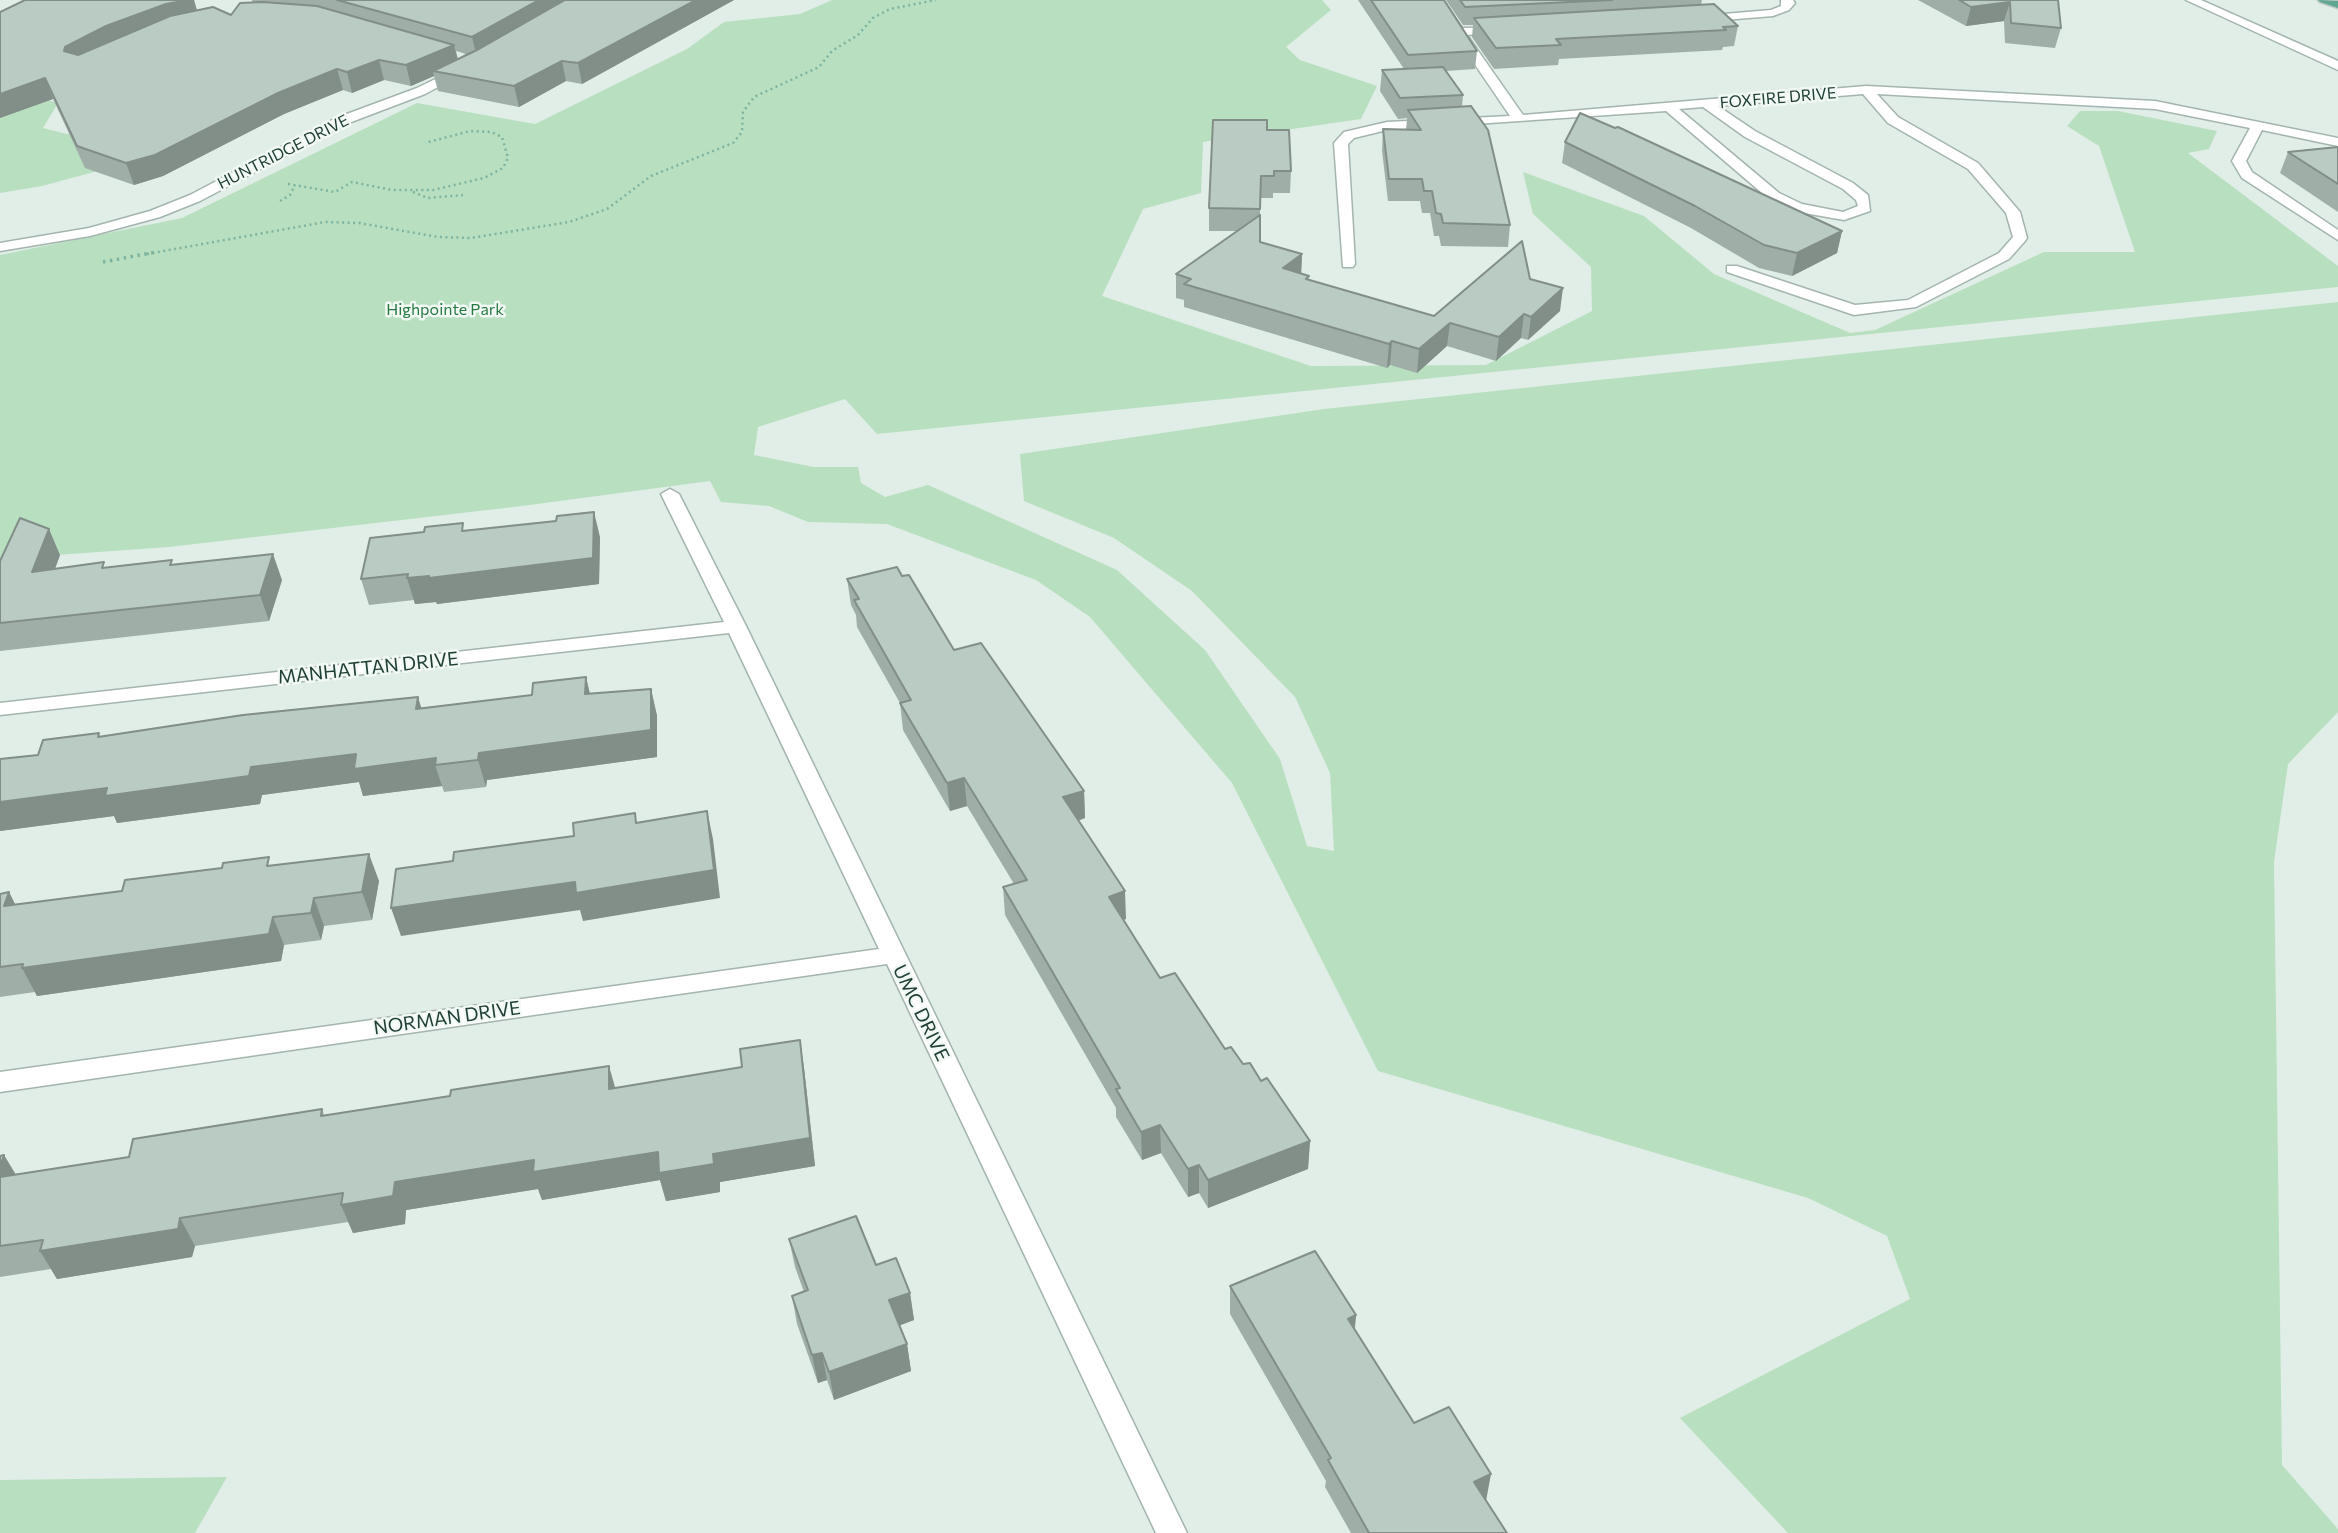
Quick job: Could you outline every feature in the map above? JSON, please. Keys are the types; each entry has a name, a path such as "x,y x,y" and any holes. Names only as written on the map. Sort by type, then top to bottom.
{"main road":[{"path":"2324,0 2338,5"}],"street":[{"path":"1437,0 1519,120"},
{"path":"1688,19 1773,13 1785,8 1789,3 1787,0"},
{"path":"2192,0 2338,66"},
{"path":"1461,32 1514,29"},
{"name":"HUNTRIDGE DRIVE","path":"0,247 90,232 155,214 238,175 341,121 421,91 478,64"},
{"path":"1732,270 1854,310 1911,304 2004,256 2020,238 2013,212 1973,166 1893,120 1866,90"},
{"name":"FOXFIRE DRIVE","path":"1348,264 1340,143 1349,135 1387,126 1519,120 1866,90 2155,105 2338,142"},
{"path":"1669,107 1774,196 1798,208 1844,216 1865,208 1863,198 1847,186 1751,134 1706,104"},
{"path":"2258,125 2239,161 2247,175 2338,236"},
{"name":"UMC DRIVE","path":"670,494 1172,1533"},
{"name":"MANHATTAN DRIVE","path":"0,709 736,626"},
{"name":"NORMAN DRIVE","path":"0,1082 893,955"}],"path":[{"path":"92,263 325,222 359,223 438,237 471,238 569,222 607,209 662,170 733,143 743,132 743,112 754,97 820,66 832,51 858,35 873,18 890,9 936,0"},
{"path":"238,175 335,192 352,183 412,191 443,188 484,178 503,168 508,158 502,137 491,132 470,131 425,143"},
{"path":"280,201 290,195 295,185"},
{"path":"412,191 428,198 463,195"}],"green space":[{"name":"Highpointe Park","path":"832,0 1322,0 1331,10 1286,47 1300,60 1377,86 1361,119 1203,142 1201,193 1143,209 1102,296 1311,366 1486,365 1592,311 1591,267 1533,214 1523,172 1644,216 1714,274 1850,333 1875,330 2044,252 2135,252 2099,146 2067,126 2080,111 2118,111 2217,131 2209,149 2188,153 2338,266 2338,287 877,434 845,399 758,427 754,455 814,467 858,467 861,483 885,497 928,485 1117,570 1205,650 1280,759 1307,846 1334,851 1330,773 1295,697 1192,591 1114,538 1024,501 1020,454 1324,409 2338,302 2338,712 2288,764 2274,862 2282,1465 2338,1529 2338,1533 1788,1533 1680,1418 1910,1299 1887,1236 1808,1198 1378,1071 1232,783 1090,617 1036,580 887,524 808,522 769,506 721,502 710,481 169,547 0,559 0,255 182,218 417,103 535,124 687,49 724,22 800,14"},
{"path":"44,99 58,103 43,128 67,134 129,124 116,166 42,186 0,193 0,117"},
{"path":"227,1477 195,1533 0,1533 0,1480"}],"building":[{"path":"25,0 188,0 166,4 106,26 65,47 64,51 78,55 170,16 213,7 231,15 240,3 263,2 317,6 454,45 406,65 379,60 347,72 337,69 278,93 155,155 126,163 77,146 45,78 0,94 0,12"},
{"path":"337,0 539,0 472,37"},
{"path":"565,0 696,0 578,63 562,61 514,86 433,71 479,49"},
{"path":"1371,0 1444,0 1477,51 1408,55"},
{"path":"1460,0 1612,0 1465,7"},
{"path":"1959,0 2058,0 2061,28 2011,23 2010,2 1971,7"},
{"path":"1714,4 1738,26 1723,27 1726,30 1556,39 1561,45 1496,48 1474,18"},
{"path":"1443,67 1463,95 1400,98 1382,70"},
{"path":"1471,106 1488,130 1510,225 1443,223 1441,214 1436,213 1432,191 1424,191 1422,179 1389,179 1383,129 1421,130 1408,110"},
{"path":"1580,113 1618,127 1842,231 1797,253 1764,245 1695,206 1565,142"},
{"path":"1213,120 1267,120 1267,130 1289,130 1291,171 1274,171 1274,176 1261,176 1260,209 1209,208"},
{"path":"2338,147 2338,184 2288,152"},
{"path":"1260,215 1260,242 1302,254 1283,268 1309,276 1306,279 1434,316 1522,241 1530,279 1563,288 1531,317 1524,314 1499,337 1450,323 1419,349 1392,341 1389,344 1184,284 1191,279 1176,274"},
{"path":"594,512 593,558 429,578 407,578 408,574 361,579 370,538 424,532 425,527 463,523 462,531 556,521 557,516"},
{"path":"20,518 49,529 32,572 104,562 102,568 172,560 170,565 273,554 260,595 0,623 0,561"},
{"path":"897,567 902,576 909,575 954,650 981,643 1084,791 1063,797 1125,891 1109,897 1160,978 1175,973 1225,1049 1231,1047 1243,1064 1250,1063 1261,1081 1267,1078 1310,1141 1208,1180 1199,1165 1188,1169 1160,1125 1141,1132 1116,1089 1120,1088 1003,887 1027,880 964,778 947,783 900,703 911,700 854,600 859,599 847,579"},
{"path":"586,677 585,694 651,689 651,730 479,753 478,760 435,765 436,758 354,769 356,754 251,767 249,776 105,796 107,788 0,802 0,759 38,755 43,740 99,733 98,737 243,715 418,697 416,709 532,695 533,683"},
{"path":"707,811 714,870 576,893 575,882 391,908 396,869 453,861 454,852 574,836 573,823 635,813 636,823"},
{"path":"369,854 362,892 314,898 311,913 273,917 269,934 22,968 23,964 0,967 0,894 9,892 4,906 122,891 125,880 222,868 223,863 269,857 267,866"},
{"path":"800,1040 810,1138 713,1154 714,1164 659,1173 658,1152 533,1172 534,1160 395,1182 393,1196 341,1205 343,1193 180,1218 178,1229 40,1251 43,1240 0,1246 0,1177 129,1157 133,1139 322,1109 321,1116 450,1096 451,1090 609,1066 609,1089 742,1067 740,1049"},
{"path":"856,1216 876,1265 896,1258 910,1293 889,1300 907,1344 829,1372 822,1353 812,1355 792,1296 808,1290 789,1239"},
{"path":"1315,1251 1356,1315 1348,1319 1414,1423 1449,1407 1491,1474 1474,1482 1507,1533 1369,1533 1328,1460 1331,1458 1230,1286"}]}
